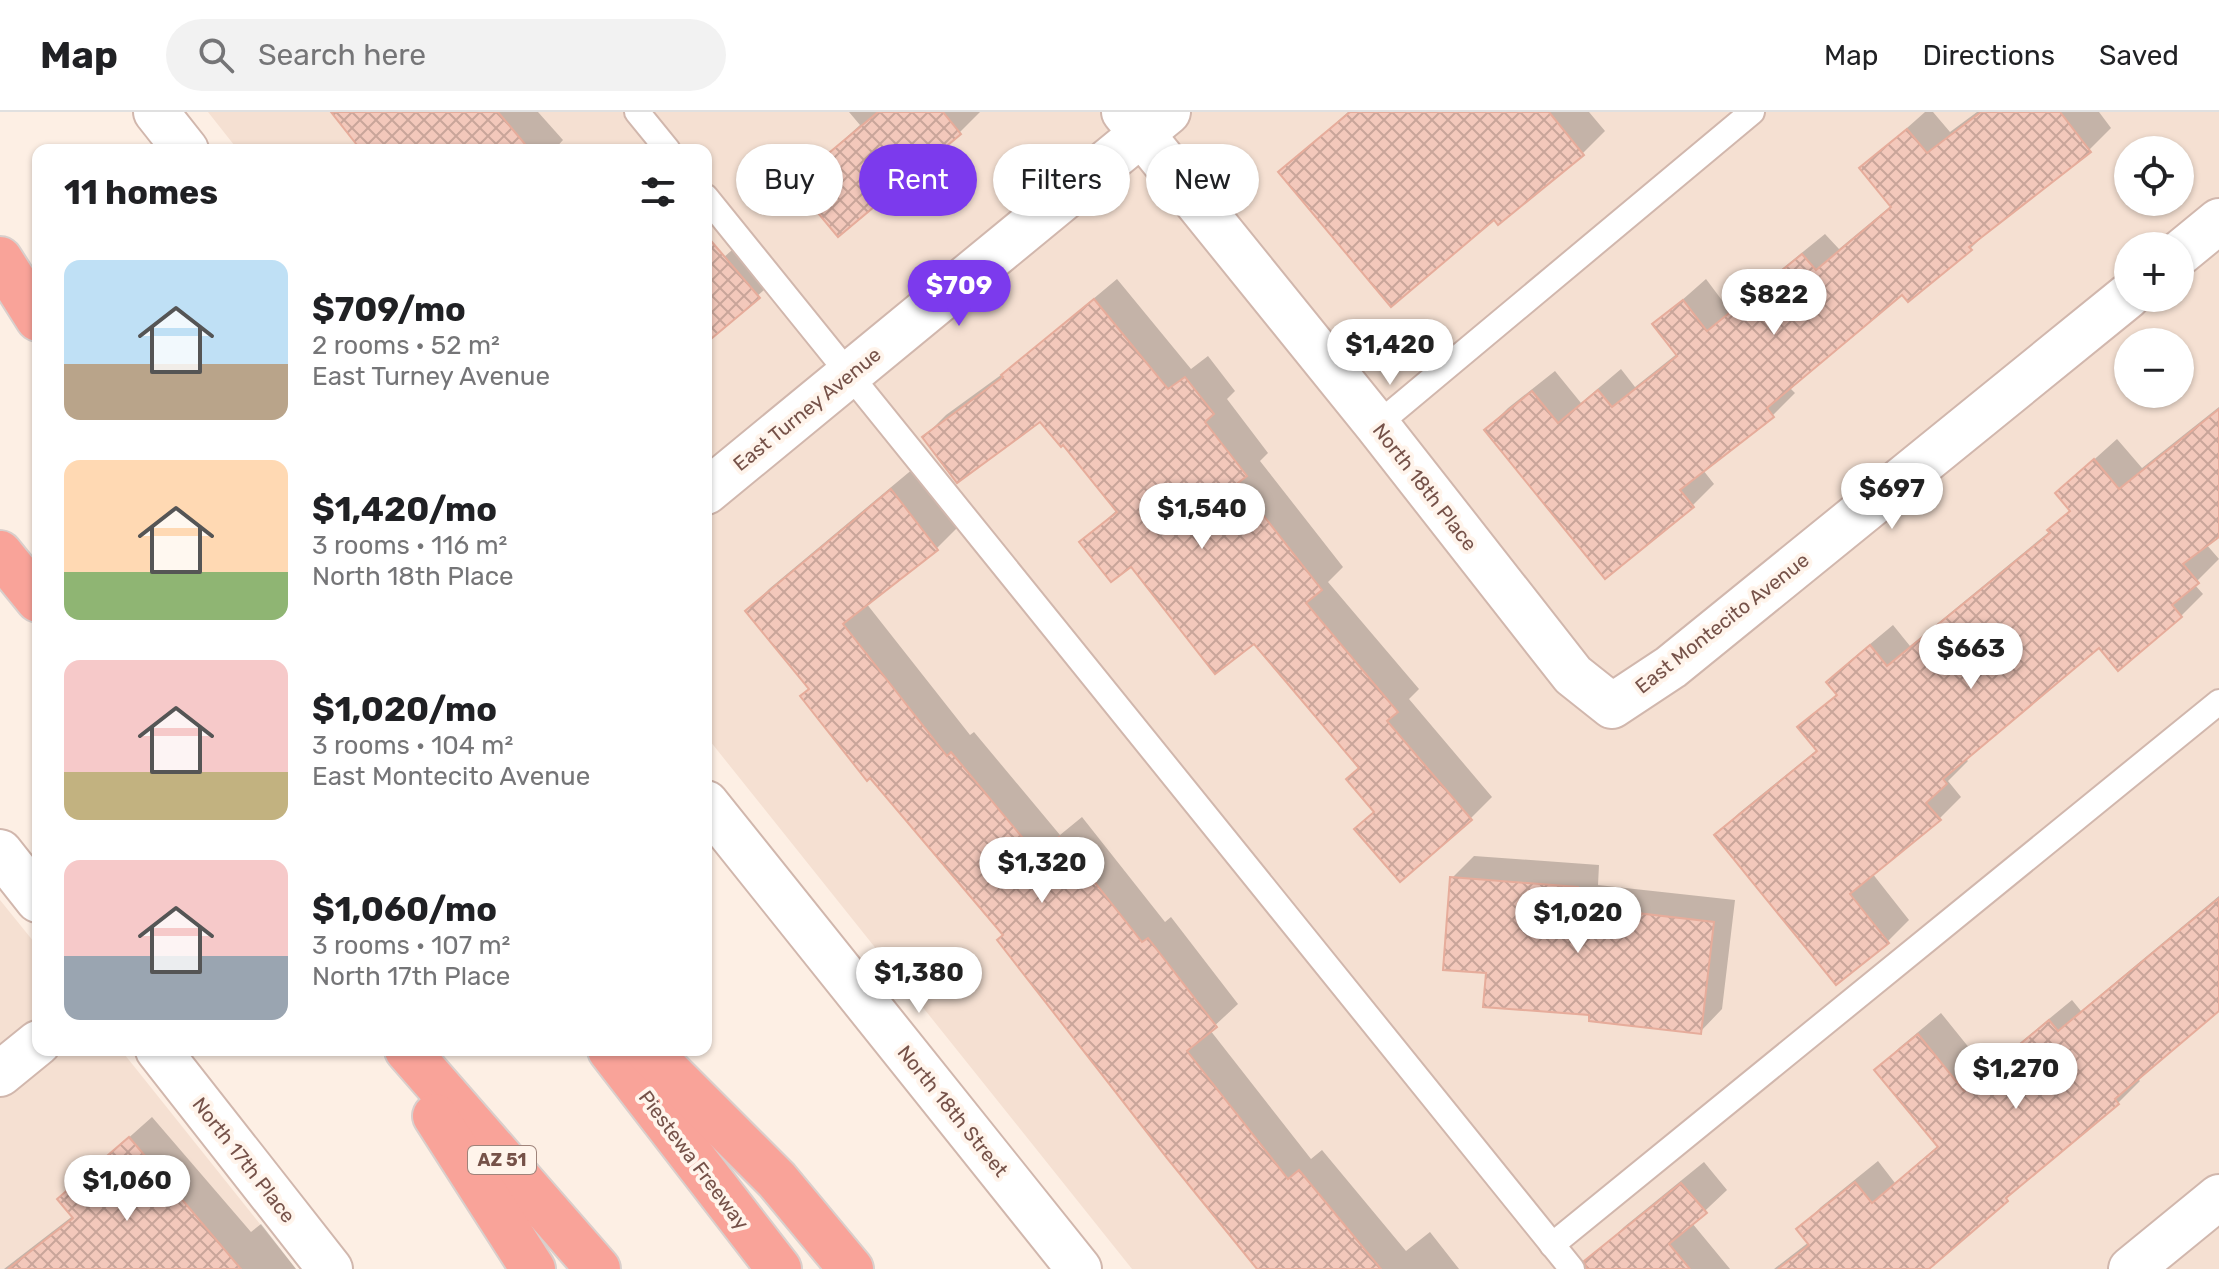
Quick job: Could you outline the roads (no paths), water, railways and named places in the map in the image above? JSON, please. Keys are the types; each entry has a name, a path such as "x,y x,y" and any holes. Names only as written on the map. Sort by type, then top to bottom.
{"highway":[{"path":"0,259 32,310"},
{"path":"0,281 32,321"},
{"path":"0,553 32,593"},
{"path":"396,1056 533,1269"},
{"name":"AZ 51","path":"412,1056 598,1269"},
{"name":"Piestewa Freeway","path":"615,1056 779,1269"},
{"path":"653,1056 777,1180 851,1269"}],"street":[{"path":"156,112 181,144"},
{"name":"North 18th Place","path":"1145,119 1377,425 1573,675 1612,706"},
{"name":"East Turney Avenue","path":"712,487 849,374 1145,119"},
{"name":"East Montecito Avenue","path":"1612,706 1671,667 2114,307"},
{"name":"North 18th Street","path":"712,810 1079,1269"},
{"path":"0,852 32,892"},
{"path":"0,1074 32,1048"},
{"name":"North 17th Place","path":"163,1056 330,1269"},
{"path":"2131,1269 2219,1197"}],"lane":[{"path":"637,112 663,144"},
{"path":"1377,425 1752,112"},
{"path":"712,204 1572,1269"},
{"path":"1552,1245 2219,702"}]}
